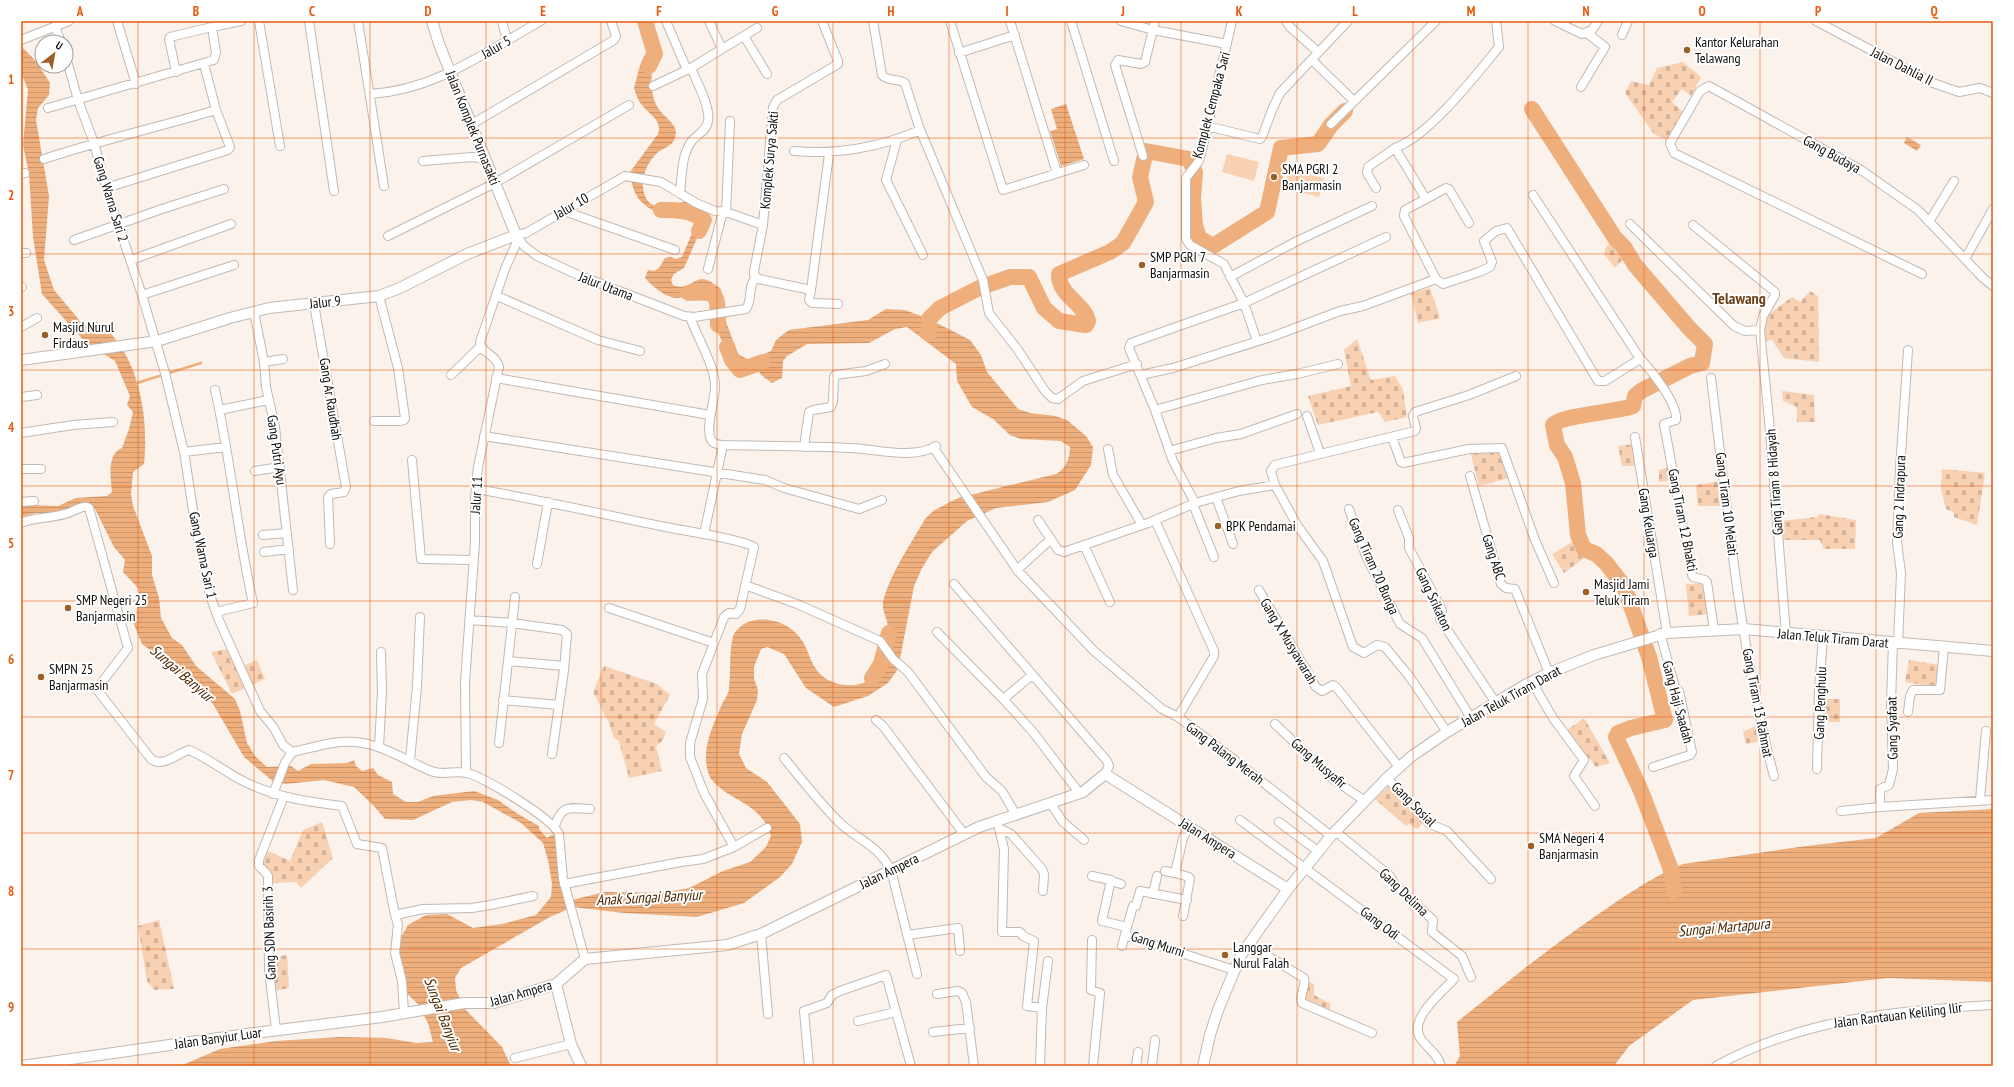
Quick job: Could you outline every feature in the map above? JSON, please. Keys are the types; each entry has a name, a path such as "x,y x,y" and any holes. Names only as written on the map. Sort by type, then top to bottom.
{"street":[{"path":"21,40 70,21"},
{"path":"117,21 136,84"},
{"path":"176,72 169,39 170,37 241,21"},
{"path":"259,21 271,80 280,146"},
{"path":"309,21 330,151 334,191"},
{"path":"358,21 384,186"},
{"name":"Jalan Komplek Purnasakti","path":"432,21 451,73 516,235"},
{"path":"502,21 507,40"},
{"name":"Jalur 5","path":"370,94 405,90 451,73 541,21"},
{"path":"472,124 614,40 616,36 611,21"},
{"path":"666,21 706,104 708,121 703,131 691,142 685,155 680,194"},
{"path":"709,21 722,49"},
{"name":"Komplek Surya Sakti","path":"625,176 661,182 680,194 715,211 724,211 763,225 774,103 838,64 822,21"},
{"path":"873,21 882,75 888,80 902,81 905,83 920,130 983,280 989,313 1052,398 1058,399 1083,381 1137,364"},
{"path":"950,21 1003,190 1084,165"},
{"path":"1010,21 1057,173"},
{"path":"1071,21 1114,161"},
{"path":"1121,21 1153,30 1227,44"},
{"path":"1143,156 1115,64 1118,60 1141,64 1145,62 1155,21"},
{"name":"Komplek Cempaka Sari","path":"1232,21 1199,161 1187,175 1186,239 1190,245 1224,264 1244,303 1257,341"},
{"path":"1286,21 1290,27 1318,52"},
{"path":"1208,126 1260,138 1264,135 1272,110 1280,93 1348,21"},
{"path":"1331,124 1436,21"},
{"path":"1376,188 1367,173 1368,167 1395,148 1404,145 1457,98 1499,47 1496,21"},
{"path":"1555,21 1582,34 1592,30 1598,21"},
{"path":"1622,35 1628,21"},
{"name":"Jalan Dahlia II","path":"1816,21 1933,83 1959,92 1980,88 1993,93"},
{"path":"55,27 58,34"},
{"path":"48,108 136,84 214,60 216,56 212,27"},
{"path":"653,86 689,69 757,28"},
{"path":"1581,87 1605,47 1587,33"},
{"path":"959,53 1015,35"},
{"path":"744,36 767,74"},
{"path":"1312,60 1354,101"},
{"path":"106,188 228,150 230,147 216,110 204,64"},
{"name":"Gang Warna Sari 2","path":"71,74 78,100 94,142 106,188 157,340"},
{"name":"Gang Budaya","path":"1922,274 1674,153 1670,143 1700,92 1709,86 1862,170 1918,210 1983,278 1993,286"},
{"path":"388,236 495,183 629,105"},
{"path":"44,158 94,142 170,124 216,110"},
{"path":"708,269 724,211 730,122"},
{"path":"794,151 813,153 856,148 897,140 920,130"},
{"path":"897,140 886,180 923,255"},
{"path":"1395,148 1426,199"},
{"path":"829,154 811,290 808,300 812,303 838,304"},
{"path":"424,160 486,158"},
{"name":"Jalur 10","path":"516,235 526,233 625,176"},
{"path":"1929,222 1954,181"},
{"path":"1470,223 1449,189 1446,188 1405,210 1404,216 1436,279 1443,284 1490,267 1492,262 1484,241 1496,231 1507,228 1598,381 1605,380 1637,362 1639,357 1533,195"},
{"path":"74,240 224,189"},
{"path":"1230,277 1297,241 1372,206"},
{"path":"1965,259 1993,209"},
{"path":"564,210 675,250"},
{"path":"130,260 231,224"},
{"path":"1630,224 1734,326 1744,331 1760,330 1764,316 1773,300 1775,292 1693,225"},
{"path":"763,225 754,271 756,277 811,290"},
{"path":"451,375 481,346 482,338 505,269 516,244 516,235"},
{"name":"Jalur 9","path":"21,360 126,346 157,340 269,308 379,296 400,288 467,254 516,235"},
{"name":"Jalur Utama","path":"516,235 530,251 544,259 578,275 690,317 746,309 748,307 750,286 756,277"},
{"path":"1214,558 1194,503 1169,451 1155,410 1129,348 1131,343 1244,303 1386,237"},
{"path":"142,295 234,265"},
{"path":"1141,375 1172,368 1257,341 1340,311 1363,306 1436,279"},
{"path":"374,421 400,421 404,420 405,418 398,368 379,296"},
{"path":"497,296 602,342 640,351"},
{"name":"Gang Ar Raudhah","path":"314,304 345,483 345,491 343,493 331,494 328,496 330,544"},
{"name":"Gang Putri Ayu","path":"254,312 264,362 268,400 275,427 294,590"},
{"path":"690,317 711,367 715,381 715,394 710,415 709,436 714,443 723,445 868,449 898,452 922,452 934,447 966,494 976,512 1017,570 1094,652 1162,709 1178,717"},
{"path":"21,327 38,318"},
{"name":"Gang Tiram 8 Hidayah","path":"1760,330 1769,420 1786,634"},
{"name":"Gang Warna Sari 1","path":"157,340 184,452 196,529 209,592 216,612 260,711 274,728 284,745 292,752"},
{"name":"Jalur 11","path":"466,773 465,682 474,560 476,489 484,436 499,367 498,362 481,346"},
{"name":"Gang 2 Indrapura","path":"1895,643 1901,573 1897,542 1908,350"},
{"name":"Gang Tiram 12 Bhakti","path":"1639,357 1654,377 1660,381 1677,418 1664,424 1692,575 1693,577 1707,582 1714,630"},
{"path":"264,362 284,359"},
{"path":"804,447 809,412 831,407 833,401 833,381 835,375 866,371 885,364"},
{"path":"1155,410 1262,380 1338,364"},
{"path":"1447,732 1409,676 1385,647 1377,645 1364,653 1353,648 1323,561 1298,525 1275,485 1271,471 1275,465 1320,453 1364,445 1415,431 1416,428 1413,416 1415,412 1469,395 1516,376"},
{"path":"496,378 710,415"},
{"name":"Gang Tiram 10 Melati","path":"1711,378 1744,629"},
{"path":"215,390 220,410 235,497 242,556 253,603 216,612"},
{"path":"21,397 37,395"},
{"path":"220,410 268,400"},
{"path":"1169,451 1202,441 1241,434 1298,414"},
{"path":"1307,416 1320,453"},
{"path":"21,433 73,425 113,422"},
{"path":"484,436 717,474 766,480 784,488 859,509 882,500"},
{"path":"1392,437 1401,462 1403,463 1469,449 1502,448 1535,540 1554,584"},
{"name":"Gang Keluarga","path":"1635,437 1663,633"},
{"path":"704,534 723,445"},
{"path":"184,452 226,448"},
{"path":"1108,449 1113,475 1142,525"},
{"path":"412,460 421,559 474,560"},
{"path":"255,471 280,467"},
{"path":"21,469 41,469"},
{"name":"Gang ABC","path":"1470,476 1501,584 1506,588 1515,589 1518,593 1526,618 1549,673"},
{"path":"1038,520 1060,552 1142,525 1194,503 1275,485"},
{"path":"476,489 704,534 754,547 738,613 727,614 724,617 702,674 703,699 690,743 690,757 704,793 734,847"},
{"path":"1216,497 1233,544"},
{"path":"21,502 34,501"},
{"path":"537,564 548,502"},
{"path":"21,523 33,517 58,517 88,506 128,648 99,686 98,691 151,760 156,763 165,762 179,753 189,750 245,782 273,793 298,800 342,806 357,844 381,847 394,915 398,924 395,953 409,1012"},
{"name":"Gang Tiram 20 Bunga","path":"1349,509 1366,556 1400,624 1422,638 1471,718"},
{"name":"Gang Srikaton","path":"1398,510 1409,538 1409,548 1442,610 1440,619 1496,703"},
{"name":"Gang Palang Merah","path":"1155,520 1214,651 1214,656 1178,717 1333,833"},
{"path":"263,535 288,533"},
{"path":"1017,570 1051,539"},
{"path":"1084,545 1110,602"},
{"path":"264,552 289,549"},
{"path":"954,584 1107,761 1109,766 1105,774"},
{"path":"745,585 796,604 880,641 893,659 908,672 986,777 1002,791 1016,815"},
{"name":"Gang X Musyawarah","path":"1259,590 1316,687 1322,691 1333,685 1337,688 1399,767"},
{"path":"499,744 503,700 514,623 515,596"},
{"path":"609,608 714,644"},
{"path":"410,760 417,686 420,617"},
{"path":"469,620 514,623 564,632 567,636 552,754"},
{"name":"Jalan Teluk Tiram Darat","path":"1203,1066 1210,1035 1234,970 1248,944 1288,889 1333,833 1399,767 1447,732 1549,673 1594,654 1663,633 1714,630 1744,629 1786,634 1993,651"},
{"name":"Gang Tiram 13 Rahmat","path":"1744,629 1759,721 1774,776"},
{"path":"937,632 1005,701 1033,732 1080,794"},
{"name":"Gang Haji Saadah","path":"1653,767 1690,755 1692,752 1663,633"},
{"name":"Gang Penghulu","path":"1817,769 1819,689 1823,637"},
{"name":"Gang Syafaat","path":"1880,806 1880,789 1889,784 1893,768 1891,702 1895,643"},
{"path":"1908,712 1910,696 1913,690 1940,690 1944,647"},
{"path":"379,747 382,690 381,652"},
{"path":"508,661 564,666"},
{"path":"1005,701 1008,696 1032,675"},
{"path":"1532,682 1553,718 1584,760 1574,776 1595,806"},
{"path":"503,700 559,705"},
{"path":"876,720 883,726 964,834"},
{"name":"Gang Musyafir","path":"1274,724 1333,779 1365,801"},
{"path":"1980,800 1986,731"},
{"path":"273,793 285,763 292,752 345,741 379,747 410,760 437,774 466,773 511,796 554,826 559,834 560,860 585,959"},
{"path":"784,758 840,822 878,850 891,870 917,974"},
{"name":"Jalan Ampera","path":"409,1012 464,1003 494,1003 556,984 585,959 727,946 761,934 964,834 998,824 1016,815 1080,794 1105,774 1288,889"},
{"name":"Gang Sosial","path":"1387,778 1430,824 1447,831 1491,879"},
{"name":"Gang SDN Basirih 3","path":"276,1030 269,970 268,876 259,866 259,860 284,796"},
{"path":"1841,811 1880,806 1993,800"},
{"path":"1050,804 1062,822 1084,840"},
{"path":"554,826 559,814 564,810 572,808 590,809"},
{"name":"Gang Odi","path":"1240,820 1454,979 1422,1015 1417,1027 1422,1041 1434,1052 1441,1066"},
{"path":"1279,822 1318,852"},
{"path":"998,824 1011,834 1042,869 1044,874 1043,892"},
{"path":"998,824 1004,849 1002,932 1020,932 1023,936 1034,941 1027,1006 1042,1008"},
{"path":"1175,873 1182,843 1189,827"},
{"path":"566,888 681,862 703,859 734,847 767,828"},
{"name":"Gang Delima","path":"1333,833 1390,876 1395,885 1433,920 1432,932 1462,956 1471,977"},
{"path":"1165,871 1190,878 1183,916"},
{"path":"1092,876 1121,884"},
{"path":"1153,894 1157,876"},
{"name":"Gang Murni","path":"1110,881 1102,920 1126,931 1234,970"},
{"path":"1122,946 1133,906 1136,906 1140,891 1186,900"},
{"path":"394,915 423,908 472,908 533,896"},
{"path":"907,935 958,928 960,951"},
{"path":"761,934 768,1014"},
{"path":"1092,940 1091,990 1100,993 1093,1066"},
{"path":"1248,944 1304,978 1305,983 1301,998 1302,1003 1372,1033"},
{"path":"1040,1066 1042,1008 1048,961"},
{"path":"809,1066 804,1011 827,1003 832,995 840,990 886,975 911,1066"},
{"path":"556,984 572,1044 581,1066"},
{"path":"937,994 961,992 966,1002 974,1066"},
{"name":"Jalan Rantauan Keliling Ilir","path":"1716,1066 1770,1040 1830,1024 1928,1008 1993,1005"},
{"name":"Jalan Banyiur Luar","path":"22,1066 409,1012"},
{"path":"858,1021 896,1012"},
{"path":"933,1032 970,1028"},
{"path":"1152,1066 1155,1040"},
{"path":"514,1058 572,1044"},
{"path":"1136,1066 1138,1052"}],"green space":[{"path":"1683,62 1701,77 1691,96 1682,89 1672,102 1684,113 1669,141 1654,134 1625,93 1631,81 1649,85 1657,68"},
{"path":"1227,154 1259,162 1254,181 1222,172"},
{"path":"1289,170 1324,178 1319,197 1284,188"},
{"path":"1613,241 1626,256 1615,268 1604,254 1606,247"},
{"path":"1430,288 1440,318 1418,323 1411,293"},
{"path":"1810,291 1818,296 1819,362 1784,358 1772,340 1765,342 1764,318 1792,297 1800,302"},
{"path":"1357,339 1371,380 1395,376 1403,390 1407,417 1385,422 1378,412 1318,425 1308,396 1351,386 1344,350"},
{"path":"1782,391 1814,395 1815,422 1797,422 1797,407 1783,401"},
{"path":"1634,444 1637,466 1622,466 1618,446"},
{"path":"1501,449 1509,478 1479,486 1470,451"},
{"path":"1670,467 1674,480 1659,482 1659,470"},
{"path":"1942,469 1985,473 1977,525 1954,517 1954,512 1946,509 1941,490"},
{"path":"1722,481 1726,506 1698,506 1696,485"},
{"path":"1819,514 1856,520 1855,549 1824,549 1820,540 1784,540 1781,521 1817,517"},
{"path":"1572,542 1584,558 1564,573 1552,554"},
{"path":"1706,583 1709,614 1689,616 1686,584"},
{"path":"227,649 236,669 257,660 265,679 232,694 211,652"},
{"path":"1909,660 1939,665 1936,687 1905,682"},
{"path":"604,666 657,684 670,695 654,724 666,732 663,740 656,746 662,771 629,778 619,741 614,738 609,723 593,692"},
{"path":"1822,699 1840,699 1840,722 1822,722"},
{"path":"1584,718 1610,763 1596,767 1567,730"},
{"path":"1757,725 1761,741 1746,744 1743,732"},
{"path":"1390,785 1425,821 1417,829 1409,824 1406,826 1375,799"},
{"path":"322,822 333,858 301,888 296,882 272,883 271,871 262,865 268,851 290,861 303,830"},
{"path":"159,920 174,989 154,990 147,981 138,926"},
{"path":"287,955 289,988 274,991 273,957"},
{"path":"1309,982 1314,984 1314,995 1331,1004 1329,1010 1303,1000"}],"water":[{"name":"Sungai Banyiur","path":"655,44 657,55 652,74 653,96 658,108 671,122 676,133 674,141 657,153 649,163 643,181 644,194 651,204 656,206 693,202 707,210 708,213 684,268 674,274 671,280 673,285 679,287 703,279 711,282 721,289 726,322 738,354 749,360 771,351 776,340 789,330 868,320 886,309 905,310 929,319 970,340 981,355 987,372 1018,409 1030,413 1055,416 1067,420 1086,436 1093,447 1091,465 1075,490 1048,502 996,508 967,521 932,552 922,568 914,586 898,669 888,683 868,696 834,707 806,688 784,654 767,647 761,649 754,667 754,679 758,690 757,700 742,734 739,754 746,768 767,782 800,824 802,842 792,864 780,877 744,903 697,917 624,913 573,907 550,917 461,968 455,978 456,990 465,1009 502,1047 511,1066 180,1066 220,1049 276,1041 340,1037 387,1038 416,1043 433,1042 428,1023 417,1003 406,993 398,942 408,925 426,915 447,914 473,928 502,924 536,915 551,897 552,884 548,860 543,843 521,823 483,802 471,800 452,802 413,820 385,819 354,787 324,780 286,784 274,782 244,757 213,704 188,679 142,644 133,622 136,617 139,589 123,572 125,560 114,547 95,509 90,505 54,514 36,513 21,517 21,507 33,505 58,506 76,498 107,496 112,492 112,461 117,451 122,448 133,412 127,405 130,396 115,361 86,343 42,294 33,237 29,174 23,145 28,90 21,72 21,46 34,59 34,74 44,74 50,83 49,95 38,108 36,120 49,196 44,260 54,290 85,327 97,322 111,334 123,350 132,367 142,406 145,426 145,445 144,464 133,472 131,494 133,506 152,556 152,575 159,598 161,618 172,638 182,645 196,666 235,699 240,711 247,743 255,756 267,767 291,766 298,771 311,764 347,763 354,760 356,766 362,771 373,768 378,775 392,782 393,794 406,802 418,802 433,796 474,791 498,800 539,826 539,829 547,838 557,832 558,852 572,900 604,892 662,893 689,888 723,871 750,862 766,847 771,836 760,816 753,809 727,793 711,779 706,760 707,743 712,727 729,690 731,649 733,636 736,631 751,621 766,620 780,623 793,630 803,642 814,666 821,675 841,684 857,685 864,683 874,675 878,669 887,647 889,632 883,603 890,582 925,519 933,511 958,498 1056,474 1065,466 1070,451 1070,447 1061,441 1021,439 1010,435 993,419 972,407 957,381 956,364 907,327 895,329 869,343 807,344 787,356 783,361 782,378 772,383 761,375 758,370 741,369 732,361 710,317 710,312 718,302 717,296 713,294 703,294 677,298 668,296 655,288 645,278 648,270 654,271 659,268 665,258 671,257 676,259 682,257 698,219 697,214 689,211 680,211 664,216 656,212 640,200 631,181 630,172 658,134 659,129 657,121 639,102 634,88 643,58"},
{"path":"1066,104 1084,159 1061,166 1050,131 1057,129 1051,109"},
{"path":"1907,137 1921,145 1917,151 1904,143"},
{"name":"Sungai Martapura","path":"1993,809 1993,982 1888,978 1693,1000 1629,1046 1614,1066 1454,1066 1460,1056 1457,1022 1526,967 1579,928 1639,887 1672,869 1683,864 1806,846 1876,838 1919,813"}],"waterway":[{"path":"645,21 655,54 649,66"},
{"path":"1532,109 1615,238 1624,247 1635,265 1689,328 1705,344 1702,363 1690,366 1641,391 1635,396 1633,406 1578,416 1553,425 1557,445 1565,457 1573,483 1578,535 1584,549 1596,554 1606,563 1624,586 1649,657 1665,720 1631,728 1618,733 1616,737 1641,791 1670,867 1674,891"},
{"path":"929,334 929,319 940,308 979,288 1010,277 1029,277 1044,308 1059,321 1086,325 1088,321 1086,315 1063,288 1059,274 1110,252 1123,243 1146,202 1140,177 1146,151 1189,159 1195,172 1193,198 1195,225 1199,238 1213,246 1267,212 1281,148 1318,144 1331,125 1345,111"},
{"path":"661,210 684,211 694,214 704,220 699,231"},
{"path":"689,293 707,293 715,297 718,307 718,325"},
{"path":"727,347 732,360 740,370 763,362"},
{"path":"137,383 201,363"},
{"name":"Anak Sungai Banyiur","path":"872,678 881,664 889,633"}],"place":[{"name":"Kantor Kelurahan Telawang","path":"1687,50"},
{"name":"SMA PGRI 2 Banjarmasin","path":"1274,177"},
{"name":"SMP PGRI 7 Banjarmasin","path":"1142,265"},
{"name":"Masjid Nurul Firdaus","path":"45,335"},
{"name":"BPK Pendamai","path":"1218,526"},
{"name":"Masjid Jami Teluk Tiram","path":"1586,592"},
{"name":"SMP Negeri 25 Banjarmasin","path":"68,608"},
{"name":"SMPN 25 Banjarmasin","path":"41,677"},
{"name":"SMA Negeri 4 Banjarmasin","path":"1531,846"},
{"name":"Langgar Nurul Falah","path":"1225,955"}],"district":[{"name":"Telawang","path":"1739,298"}]}
